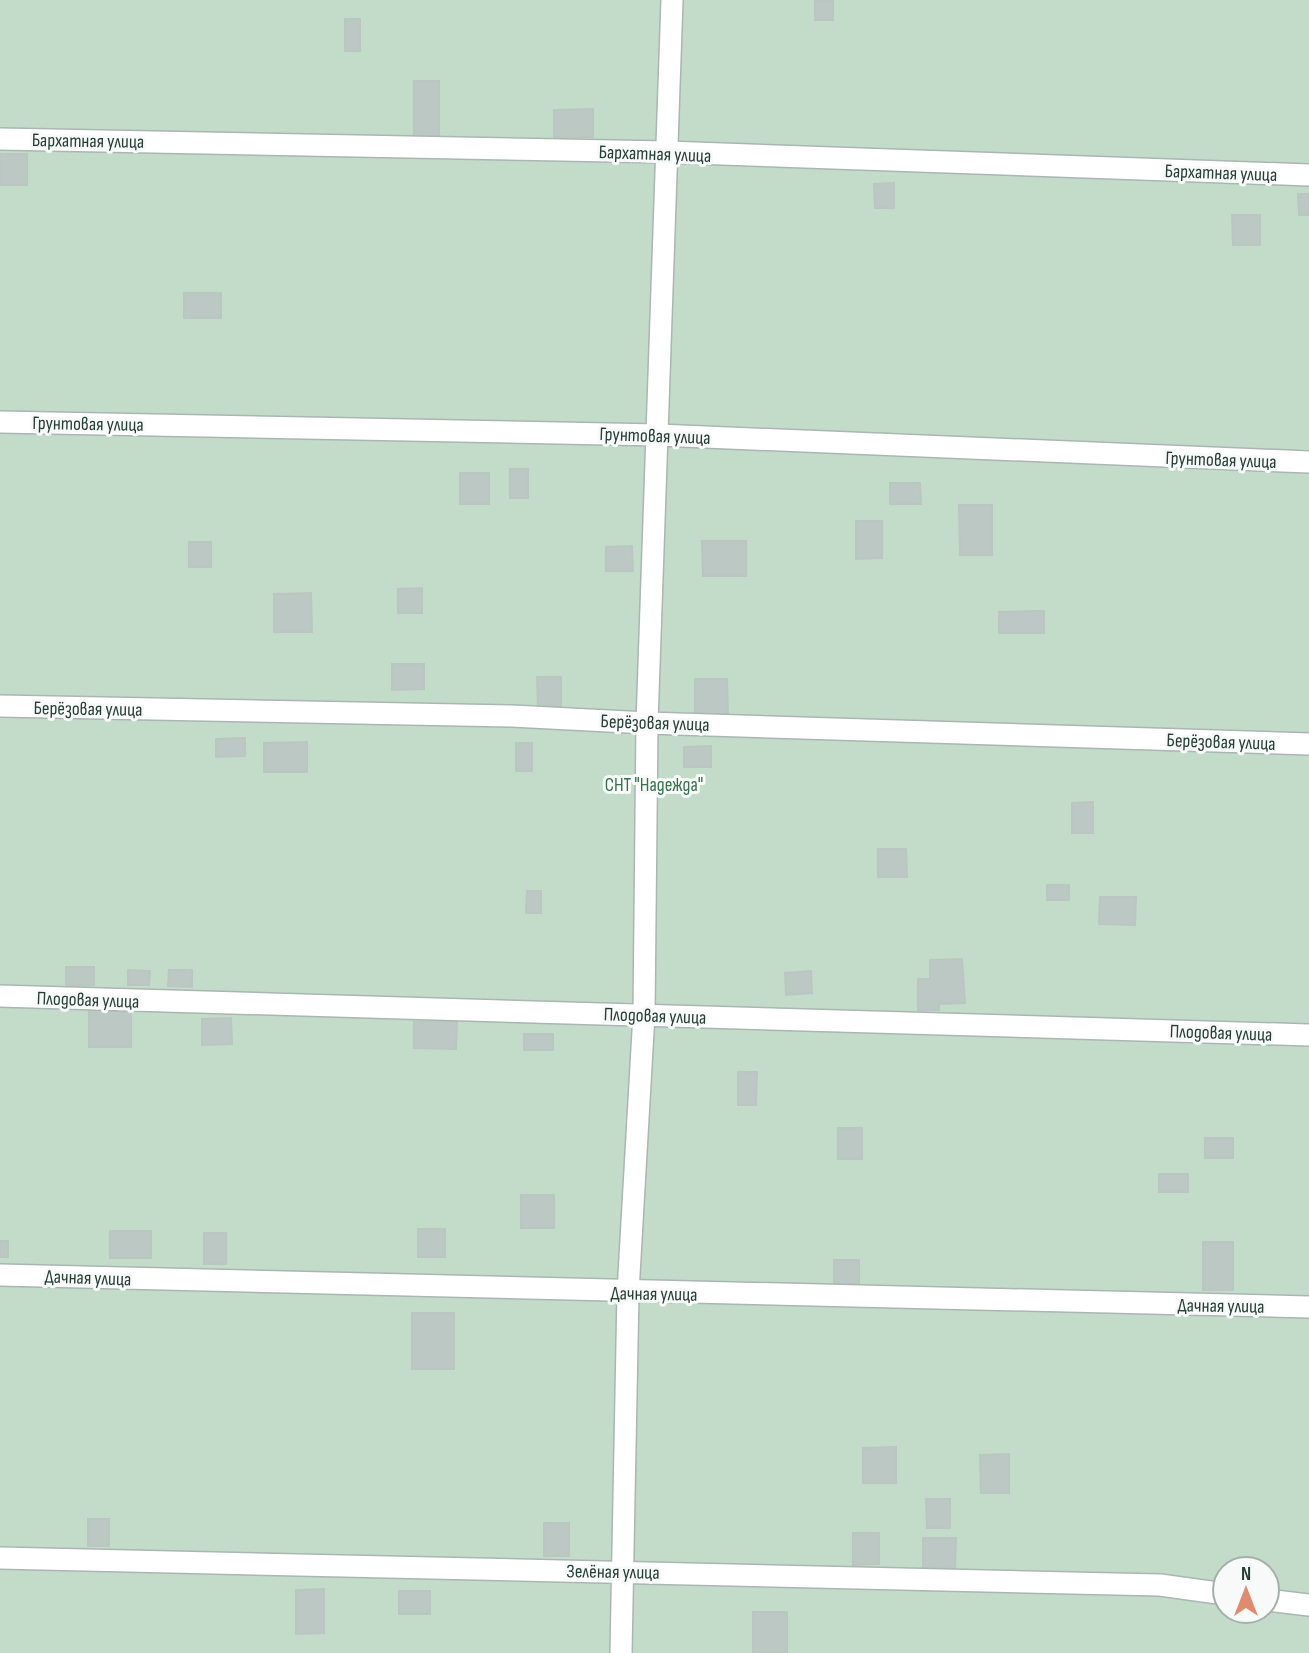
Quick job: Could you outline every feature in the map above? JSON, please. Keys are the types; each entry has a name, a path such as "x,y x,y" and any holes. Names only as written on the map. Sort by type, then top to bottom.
{"street":[{"path":"621,1653 628,1292 644,1014 647,723 672,0"},
{"name":"Бархатная улица","path":"0,139 667,152 1309,175"},
{"name":"Грунтовая улица","path":"0,422 659,435 1309,463"},
{"name":"Берёзовая улица","path":"0,706 498,716 1309,744"},
{"name":"Плодовая улица","path":"0,996 1309,1035"},
{"name":"Дачная улица","path":"0,1275 1309,1307"},
{"name":"Зелёная улица","path":"0,1558 1160,1584 1211,1592"},
{"path":"1281,1602 1309,1605"}],"green space":[{"name":"СНТ \"Надежда\"","path":"0,0 1309,0 1309,1653 0,1653"}],"building":[{"path":"815,0 833,0 833,20 815,20"},
{"path":"345,19 360,19 360,51 345,51"},
{"path":"414,81 439,81 439,141 414,142"},
{"path":"593,109 593,137 554,137 554,110"},
{"path":"0,154 27,154 27,185 0,185"},
{"path":"894,183 894,208 875,208 874,184"},
{"path":"1298,194 1309,194 1309,215 1299,215"},
{"path":"1232,215 1260,215 1260,245 1233,245"},
{"path":"184,293 221,293 221,318 184,318"},
{"path":"510,469 528,469 528,498 510,498"},
{"path":"460,473 489,473 489,504 460,504"},
{"path":"890,483 920,483 921,504 890,504"},
{"path":"959,505 992,505 992,555 960,555"},
{"path":"856,521 882,521 882,558 856,559"},
{"path":"702,541 746,541 746,576 703,576"},
{"path":"189,542 211,542 211,567 189,567"},
{"path":"632,546 633,571 606,571 606,547"},
{"path":"422,588 422,613 398,613 398,589"},
{"path":"311,593 312,632 274,632 274,594"},
{"path":"1044,611 1044,633 999,633 999,612"},
{"path":"392,664 424,664 424,689 392,690"},
{"path":"537,677 561,677 561,712 538,712"},
{"path":"695,679 727,679 728,717 695,717"},
{"path":"245,738 245,756 216,757 216,739"},
{"path":"307,742 307,772 264,772 264,743"},
{"path":"516,743 532,743 532,771 516,771"},
{"path":"711,746 711,767 684,767 684,747"},
{"path":"1093,802 1093,833 1072,833 1072,803"},
{"path":"878,849 906,849 907,877 878,877"},
{"path":"1047,885 1069,885 1069,900 1047,900"},
{"path":"527,891 541,891 541,913 526,913"},
{"path":"1100,897 1136,897 1135,925 1099,924"},
{"path":"962,959 965,1003 939,1004 939,1010 918,1010 918,979 930,979 930,960"},
{"path":"66,967 94,967 94,985 66,985"},
{"path":"128,970 150,971 149,985 128,985"},
{"path":"169,970 192,970 192,987 168,986"},
{"path":"811,971 812,993 786,995 785,973"},
{"path":"89,1005 131,1005 131,1047 89,1047"},
{"path":"231,1018 232,1044 202,1045 202,1019"},
{"path":"414,1022 457,1022 456,1049 414,1048"},
{"path":"524,1034 553,1034 553,1050 524,1050"},
{"path":"738,1072 757,1072 756,1105 738,1105"},
{"path":"838,1128 862,1128 862,1159 838,1159"},
{"path":"1205,1138 1233,1138 1233,1158 1205,1158"},
{"path":"1159,1174 1188,1174 1188,1192 1159,1192"},
{"path":"521,1195 554,1195 554,1228 521,1228"},
{"path":"418,1229 445,1229 445,1257 418,1257"},
{"path":"110,1231 151,1231 151,1258 110,1258"},
{"path":"204,1233 226,1233 226,1264 204,1264"},
{"path":"0,1241 8,1241 8,1257 0,1257"},
{"path":"1203,1242 1233,1242 1233,1290 1203,1290"},
{"path":"834,1260 859,1260 859,1286 834,1286"},
{"path":"412,1313 454,1313 454,1369 412,1369"},
{"path":"896,1447 896,1483 863,1483 863,1448"},
{"path":"1009,1454 1009,1493 981,1493 980,1455"},
{"path":"926,1499 950,1499 950,1528 927,1528"},
{"path":"88,1519 109,1519 109,1546 88,1546"},
{"path":"544,1523 569,1523 569,1556 544,1556"},
{"path":"853,1533 879,1533 879,1564 853,1565"},
{"path":"923,1538 956,1538 955,1568 923,1567"},
{"path":"324,1589 324,1633 296,1634 296,1590"},
{"path":"399,1591 430,1591 430,1614 399,1614"},
{"path":"753,1612 787,1612 787,1653 753,1653"}]}
